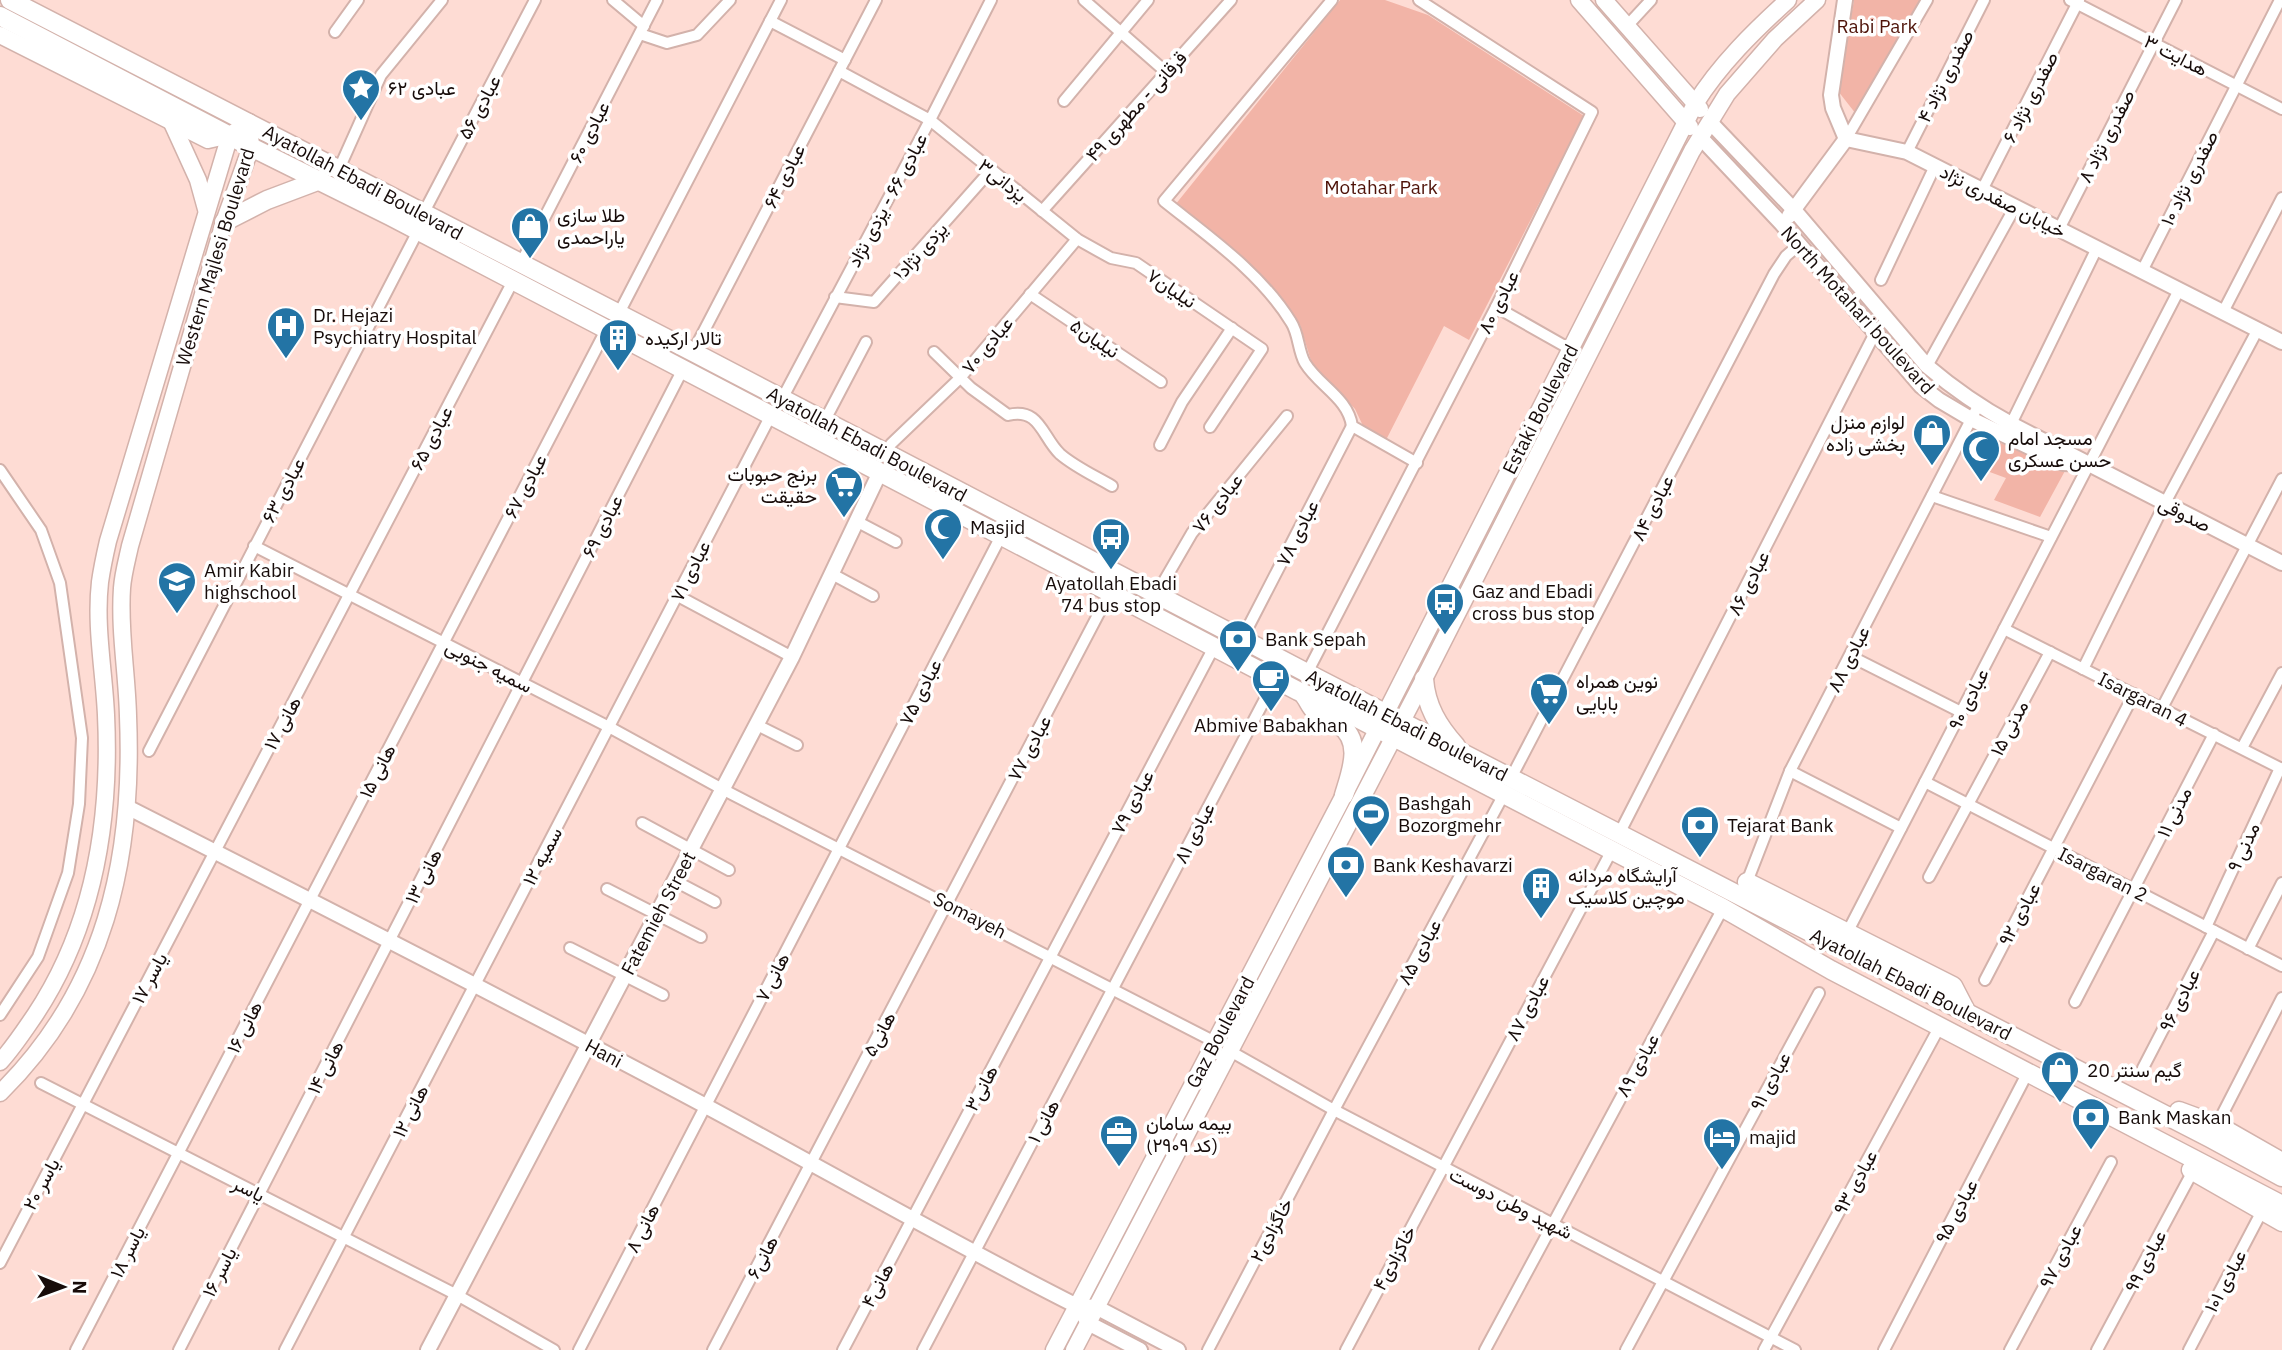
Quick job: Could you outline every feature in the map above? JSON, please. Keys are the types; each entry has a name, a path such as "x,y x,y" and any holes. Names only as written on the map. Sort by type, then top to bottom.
{"main road":[{"name":"North Motahari boulevard","path":"1579,0 1701,138"},
{"name":"North Motahari boulevard","path":"1604,0 1710,122"},
{"name":"Estaki Boulevard","path":"1380,721 1695,104 1711,79 1788,0"},
{"name":"Estaki Boulevard","path":"1397,729 1710,122 1727,94 1775,39 1817,0"},
{"name":"Ayatollah Ebadi Boulevard","path":"16,1 339,169 421,222 516,273 607,330 1298,691 1380,721 1616,842 1844,941 1967,1013 2282,1177"},
{"name":"Ayatollah Ebadi Boulevard","path":"0,16 251,147 320,180 421,222"},
{"name":"Ayatollah Ebadi Boulevard","path":"0,35 208,140 230,135"},
{"name":"Western Majlesi Boulevard","path":"0,1062 53,988 87,908 105,805 106,716 99,617 100,583 108,541 230,135 249,122 251,147 225,222 130,546 122,586 121,617 128,715 127,807 119,871 108,915 73,999 46,1040 0,1093"},
{"path":"172,123 193,168 206,209"},
{"path":"225,222 267,200 320,180"},
{"name":"Ayatollah Ebadi Boulevard","path":"516,273 618,314 693,352 1307,673 1380,721"},
{"path":"1424,678 1425,695 1432,713 1446,735 1463,754"},
{"path":"1298,691 1305,694 1315,712 1347,731 1352,741 1354,756 1344,795"},
{"name":"Gaz Boulevard","path":"1055,1350 1380,721"},
{"name":"Ayatollah Ebadi Boulevard","path":"1397,729 1463,754 1508,786"},
{"name":"Gaz Boulevard","path":"1074,1350 1397,729"},
{"name":"Ayatollah Ebadi Boulevard","path":"1616,842 1831,970 2282,1205"},
{"path":"1747,882 1803,911 1844,941 1831,970"},
{"path":"1779,915 1803,911"},
{"path":"2142,1102 2173,1109 2217,1125 2282,1162"},
{"path":"2130,1125 2147,1146 2282,1222"}],"street":[{"path":"335,32 358,0"},
{"path":"339,169 381,75 442,0"},
{"name":"عبادی ۵۶","path":"421,222 535,0"},
{"path":"613,0 642,30 667,44 697,35 730,0"},
{"name":"عبادی ۶۰","path":"516,273 657,0"},
{"path":"618,314 781,0"},
{"name":"عبادی ۶۴","path":"693,352 876,0"},
{"name":"عبادی ۶۶ - یزدی نژاد","path":"782,399 930,120 990,0"},
{"path":"1084,0 1166,72"},
{"path":"1064,102 1148,0"},
{"name":"قرقانی - مطهری ۴۹","path":"1042,211 1231,0"},
{"path":"1332,0 1164,201 1232,255 1258,281 1292,324 1305,363 1350,412 1352,426 1417,463"},
{"path":"1626,26 1651,0"},
{"path":"1844,0 1831,95 1833,108 1846,139"},
{"path":"1781,223 1795,211 1846,139 1927,0"},
{"name":"صفدری نژاد ۴","path":"1907,152 1984,0"},
{"name":"صفدری نژاد ۸","path":"2059,229 2176,0"},
{"name":"صفدری نژاد ۱۰","path":"2142,271 2280,0"},
{"name":"عبادی ۸۰","path":"1307,673 1417,463 1592,112 1423,1"},
{"name":"هدایت ۳","path":"2076,1 2282,109"},
{"name":"صفدری نژاد ۶","path":"1982,190 2076,1"},
{"path":"770,21 845,60"},
{"name":"یزدانی۳","path":"839,71 930,120 1077,239"},
{"name":"North Motahari boulevard","path":"1710,122 1795,211 1927,366 1975,412 2063,463 2088,464"},
{"name":"North Motahari boulevard","path":"1701,138 1800,244 1921,386 1940,400 2011,424 2088,464"},
{"name":"خیابان صفدری نژاد","path":"1846,139 1907,152 2282,342"},
{"path":"1881,279 1935,166"},
{"name":"یزدی نژاد۱","path":"835,297 874,302 991,170"},
{"path":"2223,312 2282,198"},
{"path":"1927,366 2015,207"},
{"name":"عبادی ۶۳","path":"149,751 421,222"},
{"name":"عبادی ۷۰","path":"891,444 960,378 1077,239"},
{"name":"نیلیان۷","path":"1077,239 1111,258 1136,263 1262,349 1210,428"},
{"name":"عبادی ۸۴","path":"1508,786 1774,274 1786,256 1800,244"},
{"path":"2011,424 2097,248"},
{"name":"عبادی ۶۵","path":"349,594 516,273"},
{"name":"عبادی ۹۰","path":"1844,941 2179,290"},
{"name":"نیلیان۵","path":"1030,294 1161,382"},
{"path":"1496,307 1570,349"},
{"path":"1160,445 1182,402 1232,328"},
{"path":"2083,669 2165,503 2258,329"},
{"name":"عبادی ۶۷","path":"444,643 607,330"},
{"name":"عبادی ۸۶","path":"1616,842 1876,331"},
{"path":"824,422 866,342"},
{"path":"934,352 960,378 1008,415 1019,412 1033,417 1058,452 1112,486"},
{"name":"عبادی ۶۹","path":"457,811 683,369"},
{"name":"عبادی ۸۸","path":"1747,882 1790,771 1975,412"},
{"name":"عبادی ۷۱","path":"609,727 771,415"},
{"name":"عبادی ۷۶","path":"1156,595 1192,533 1287,416"},
{"name":"عبادی ۷۸","path":"1242,639 1352,426"},
{"name":"صدوقی","path":"2088,464 2282,563"},
{"path":"0,470 41,530 60,583 82,738 79,804 68,873 38,957 0,1015"},
{"name":"Fatemieh Street","path":"428,1350 724,790 792,657 880,472"},
{"path":"2162,708 2282,480"},
{"path":"1932,496 2051,537"},
{"path":"856,521 896,542"},
{"name":"عبادی ۷۵","path":"839,848 1001,536"},
{"name":"سمیه جنوبی","path":"254,545 609,727 724,790"},
{"path":"832,574 873,596"},
{"name":"عبادی ۷۷","path":"947,903 1110,592"},
{"name":"هانی ۱۷","path":"215,851 349,594"},
{"path":"678,596 792,657"},
{"name":"Isargaran 4","path":"2004,629 2281,768"},
{"name":"هانی ۱۵","path":"310,900 444,643"},
{"name":"عبادی ۷۹","path":"1050,956 1214,647"},
{"name":"مدنی ۱۵","path":"1929,877 2050,652"},
{"path":"1850,656 1961,712"},
{"path":"2242,748 2282,673"},
{"name":"عبادی ۸۱","path":"1113,988 1276,678"},
{"name":"عبادی ۹۲","path":"1985,979 2134,694"},
{"path":"757,725 797,746"},
{"name":"سمیه ۱۲","path":"475,984 609,727"},
{"name":"مدنی ۱۱","path":"2075,1002 2214,734"},
{"name":"مدنی ۹","path":"2210,929 2281,768"},
{"path":"1790,771 1901,828"},
{"name":"Isargaran 2","path":"1924,782 2282,966"},
{"name":"عبادی ۸۵","path":"1334,1110 1508,786"},
{"name":"Somayeh","path":"724,790 1215,1042"},
{"name":"Hani","path":"127,807 475,984 705,1106 973,1254 1077,1306"},
{"name":"هانی ۱۳","path":"390,940 457,811"},
{"path":"642,823 729,870"},
{"name":"عبادی ۸۷","path":"1442,1167 1616,842"},
{"name":"هانی ۷","path":"705,1106 839,848"},
{"name":"یاسر ۱۷","path":"83,1105 215,851"},
{"path":"675,881 715,902"},
{"path":"1747,882 1748,889 1759,904"},
{"path":"2248,949 2282,883"},
{"path":"607,889 701,937"},
{"name":"هانی ۱۶","path":"178,1153 310,900"},
{"name":"هانی۵","path":"810,1164 947,903"},
{"name":"عبادی ۸۹","path":"1485,1350 1723,908"},
{"name":"عبادی ۹۶","path":"2143,1068 2210,929"},
{"name":"هانی ۱۴","path":"259,1194 390,940"},
{"path":"570,948 663,995"},
{"name":"هانی۳","path":"911,1220 1050,956"},
{"name":"هانی ۱۲","path":"285,1350 475,984"},
{"name":"هانی ۱","path":"923,1350 1113,988"},
{"name":"عبادی ۹۱","path":"1626,1350 1819,993"},
{"path":"2222,1115 2282,998"},
{"name":"عبادی ۹۳","path":"1764,1350 1940,1026"},
{"name":"شهید وطن دوست","path":"1230,1051 1334,1110 1795,1350"},
{"name":"عبادی ۹۵","path":"1884,1350 2028,1072"},
{"name":"یاسر","path":"41,1083 457,1295 554,1350"},
{"name":"یاسر ۲۰","path":"0,1264 83,1105"},
{"name":"هانی ۸","path":"579,1350 705,1106"},
{"name":"خاگزادی۲","path":"1209,1350 1334,1110"},
{"name":"یاسر ۱۸","path":"76,1350 178,1153"},
{"name":"عبادی ۹۷","path":"2010,1350 2111,1162"},
{"name":"هانی۶","path":"713,1350 810,1164"},
{"name":"خاکزادی۴","path":"1346,1350 1442,1167"},
{"name":"عبادی ۹۹","path":"2097,1350 2193,1171"},
{"name":"یاسر ۱۶","path":"179,1350 259,1194"},
{"name":"عبادی ۱۰۱","path":"2189,1350 2262,1211"},
{"name":"هانی۴","path":"843,1350 911,1220"},
{"path":"1077,1306 1096,1307 1178,1350"},
{"path":"1077,1306 1088,1323 1140,1350"}],"green space":[{"name":"Motahar Park","path":"1340,0 1385,0 1428,15 1584,116 1469,340 1444,326 1386,440 1364,428 1355,409 1312,364 1300,325 1264,279 1238,254 1175,205"},
{"name":"Rabi Park","path":"1854,0 1921,0 1856,114 1838,91"},
{"path":"1983,436 2066,469 2040,517 1994,500 2006,478 1968,464"}],"place":[{"name":"عبادی ۶۲","path":"361,122"},
{"name":"طلا سازی یاراحمدی","path":"530,260"},
{"name":"Dr. Hejazi Psychiatry Hospital","path":"286,360"},
{"name":"تالار ارکیده","path":"618,372"},
{"name":"لوازم منزل بخشی زاده","path":"1932,467"},
{"name":"مسجد امام حسن عسکری","path":"1981,483"},
{"name":"برنج حبوبات حقیقت","path":"844,519"},
{"name":"Masjid","path":"943,561"},
{"name":"Ayatollah Ebadi 74 bus stop","path":"1111,571"},
{"name":"Amir Kabir highschool","path":"177,615"},
{"name":"Gaz and Ebadi cross bus stop","path":"1445,636"},
{"name":"Bank Sepah","path":"1238,673"},
{"name":"Abmive Babakhan","path":"1271,713"},
{"name":"نوین همراه بابایی","path":"1549,726"},
{"name":"Bashgah Bozorgmehr","path":"1371,848"},
{"name":"Tejarat Bank","path":"1700,859"},
{"name":"Bank Keshavarzi","path":"1346,899"},
{"name":"آرایشگاه مردانه موچین کلاسیک","path":"1541,920"},
{"name":"گیم سنتر 20","path":"2060,1104"},
{"name":"Bank Maskan","path":"2091,1151"},
{"name":"بیمه سامان (کد ۲۹۰۹)","path":"1119,1168"},
{"name":"majid","path":"1722,1171"}]}
